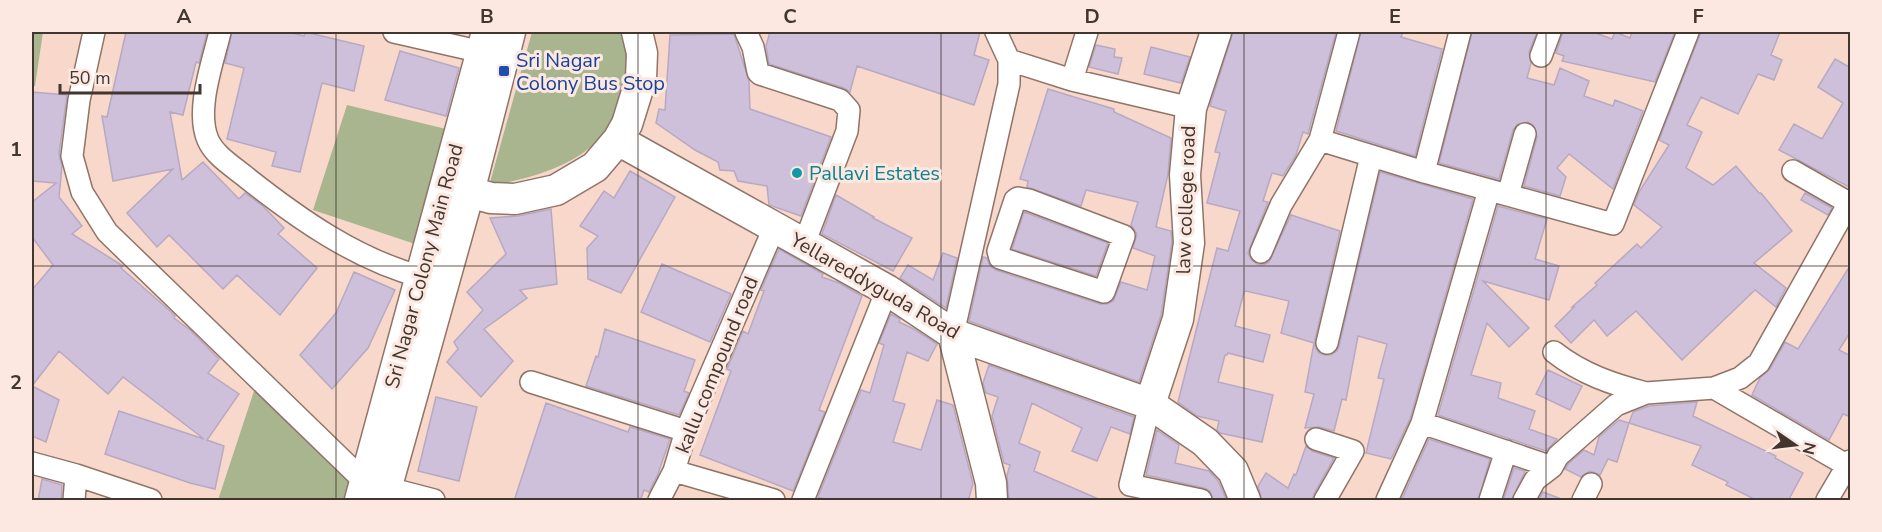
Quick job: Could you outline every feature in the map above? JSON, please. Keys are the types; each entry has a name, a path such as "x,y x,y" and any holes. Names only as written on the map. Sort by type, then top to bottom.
{"street":[{"path":"94,32 79,100 72,156 82,192 107,232 374,492 434,501"},
{"path":"220,32 203,110 208,140 222,158 273,198 348,247 395,270 422,277"},
{"path":"394,32 485,42"},
{"name":"Sri Nagar Colony Main Road","path":"374,492 469,192 510,32"},
{"path":"469,192 491,198 515,199 556,190 595,167 618,140 627,124 641,79 642,53 637,32"},
{"path":"746,32 753,47 758,72 840,100 849,110 847,131 804,244"},
{"path":"992,501 991,483 953,334 1009,84 1009,60 996,32"},
{"path":"1072,80 1087,32"},
{"name":"law college road","path":"1150,404 1178,319 1189,243 1185,175 1191,108 1216,32"},
{"path":"1261,252 1281,205 1320,140 1349,32"},
{"path":"1424,172 1460,32"},
{"path":"1541,56 1550,32"},
{"path":"1320,140 1424,172 1613,224 1688,32"},
{"name":"Sri Nagar Colony Main Road","path":"374,492 422,277 485,42"},
{"path":"1009,60 1072,80 1191,108"},
{"path":"1387,501 1422,423 1499,193 1525,134"},
{"name":"Yellareddyguda Road","path":"618,140 887,290 953,334 1150,404 1205,442 1233,471 1245,501"},
{"path":"1327,343 1371,156"},
{"path":"1524,501 1535,480 1552,467 1558,456 1616,405 1646,393 1714,388 1740,378 1759,363 1850,202 1793,171"},
{"path":"1020,198 1122,235 1124,238 1105,289 1101,292 1000,258 998,253 1000,245 1015,200 1020,198"},
{"path":"981,209 1010,217"},
{"name":"kallu compound road","path":"659,501 674,471 686,431 774,228"},
{"path":"974,239 1000,245"},
{"path":"803,501 887,290"},
{"path":"1554,352 1585,373 1646,393"},
{"path":"531,382 686,431"},
{"path":"1714,388 1849,464 1827,501"},
{"path":"1150,404 1130,485 1201,501"},
{"path":"1422,423 1552,467"},
{"path":"1316,438 1353,451 1325,501"},
{"path":"1490,501 1506,451"},
{"path":"32,463 76,475 151,501"},
{"path":"674,471 774,501"},
{"path":"74,501 76,475"}],"green space":[{"path":"32,32 43,32 35,86 32,86"},
{"path":"532,32 620,32 626,52 625,85 618,109 608,129 576,158 556,168 489,186"},
{"path":"347,105 446,129 418,245 313,210"},
{"path":"256,385 360,480 353,500 218,500"}],"building":[{"path":"126,32 207,32 199,63 196,62 183,115 170,112 182,180 203,162 239,199 245,193 263,206 284,228 278,234 317,268 280,315 237,275 223,289 169,235 157,247 127,213 173,169 113,181 102,116 107,117"},
{"path":"232,32 289,32 304,36 305,32 364,46 354,91 322,83 300,172 272,166 276,152 227,139 244,68 225,63"},
{"path":"770,32 980,32 974,55 989,60 974,105 857,66 850,92 844,88 769,64 766,46"},
{"path":"1233,32 1336,32 1308,134 1303,132 1296,155 1283,176 1272,173 1263,201 1268,202 1248,253 1257,264 1263,265 1269,262 1291,215 1340,231 1315,340 1315,347 1319,353 1331,355 1337,351 1339,346 1380,172 1473,199 1410,419 1391,459 1366,453 1384,379 1378,378 1387,344 1358,336 1346,400 1342,399 1334,431 1319,427 1305,428 1314,394 1305,392 1314,343 1281,333 1289,301 1244,292 1235,326 1270,335 1263,362 1228,353 1225,355 1218,382 1273,395 1262,442 1220,433 1217,430 1219,421 1197,416 1178,402 1217,248 1228,251 1240,211 1207,203 1220,153 1215,152 1226,111 1210,106"},
{"path":"1361,32 1403,32 1401,37 1442,49 1415,156 1336,131"},
{"path":"1472,32 1537,32 1529,52 1531,63 1527,78 1554,85 1560,68 1589,81 1584,96 1613,106 1615,100 1643,111 1613,189 1569,154 1557,168 1566,177 1560,196 1524,186 1537,137 1534,126 1528,122 1517,125 1513,130 1499,179 1439,163"},
{"path":"1563,32 1593,32 1612,39 1615,32 1630,38 1632,32 1675,32 1655,82 1562,61 1564,56 1556,53"},
{"path":"1701,32 1780,32 1771,55 1782,60 1774,80 1758,74 1738,114 1701,97 1687,125 1702,132 1686,168 1713,185 1736,166 1761,193 1792,231 1754,263 1786,288 1776,307 1755,290 1682,360 1636,311 1607,336 1594,320 1571,343 1555,326 1597,285 1595,283 1637,244 1641,248 1662,227 1634,205 1639,192 1669,145 1659,140"},
{"path":"734,34 749,81 750,109 831,137 801,216 769,205 767,186 738,181 734,171 720,170 718,162 695,150 656,123 659,109 665,110 670,35"},
{"path":"1096,45 1115,49 1114,57 1122,58 1118,74 1089,67"},
{"path":"1151,47 1190,57 1181,83 1144,74"},
{"path":"400,51 459,68 446,116 385,100"},
{"path":"1835,59 1851,68 1851,188 1779,150 1794,124 1822,139 1843,103 1818,87"},
{"path":"1048,89 1114,109 1114,112 1171,138 1168,174 1156,227 1171,231 1172,242 1161,315 1139,382 969,321 983,257 987,258 990,266 996,270 1100,304 1113,301 1121,282 1147,290 1155,256 1133,248 1137,234 1131,225 1138,202 1086,190 1081,206 1027,187 1028,181 1020,179"},
{"path":"32,92 67,95 59,154 62,166 59,197 82,226 72,234 123,266 121,268 190,330 219,359 208,373 239,394 207,440 224,446 215,489 190,483 105,454 119,411 204,439 123,377 108,394 59,351 32,386 32,290 53,265 32,237 32,202 56,183 32,181"},
{"path":"630,171 675,197 621,293 588,279 587,248 598,236 580,226 604,191 614,198"},
{"path":"1805,193 1832,208 1828,215 1801,200"},
{"path":"836,195 912,238 893,271 822,234"},
{"path":"1498,206 1547,219 1535,259 1559,266 1549,300 1483,281 1529,328 1509,347 1487,323 1471,375 1501,383 1498,398 1535,411 1529,429 1557,439 1546,451 1438,415"},
{"path":"551,209 557,284 520,290 527,298 484,329 513,361 481,397 447,362 458,349 454,342 483,310 467,292 506,254 490,218 518,216"},
{"path":"1024,212 1108,243 1096,276 1012,249"},
{"path":"779,249 823,274 822,277 839,283 862,296 819,410 825,412 793,491 700,455 731,371 727,369 743,331 748,334 764,291 761,290"},
{"path":"943,253 957,258 946,308 900,278 908,265 933,280"},
{"path":"662,264 731,294 710,342 641,312"},
{"path":"1851,264 1851,331 1839,350 1851,356 1851,417 1843,414 1829,440 1752,395 1760,378 1770,369 1785,342 1798,349"},
{"path":"354,272 395,290 368,348 332,389 300,355 336,313"},
{"path":"891,314 900,319 899,322 937,344 928,361 907,352 893,401 905,404 893,442 921,450 937,400 953,405 973,484 968,501 830,501 818,497 861,390 870,393 884,345 879,343"},
{"path":"605,329 695,360 684,391 689,393 679,415 586,386 596,356 598,357"},
{"path":"989,365 1134,417 1130,434 1111,427 1097,461 1072,451 1082,428 1032,403 1019,443 1040,452 1034,471 1103,501 1009,501 1007,475 1010,465 1004,463 992,416 998,397 986,393 983,383"},
{"path":"1548,370 1582,386 1570,410 1536,394"},
{"path":"32,386 59,400 46,442 32,436"},
{"path":"436,397 477,407 459,481 418,471"},
{"path":"1697,402 1693,416 1776,456 1775,458 1803,473 1788,501 1758,501 1726,485 1728,482 1692,465 1701,446 1629,423 1633,412 1649,406"},
{"path":"546,403 628,432 630,427 670,439 649,492 644,490 640,501 514,501"},
{"path":"1619,420 1629,423 1617,462 1608,459 1600,475 1590,471 1581,477 1565,469 1584,450 1594,455 1599,437"},
{"path":"1157,430 1179,445 1175,463 1209,471 1218,481 1227,501 1213,501 1210,491 1204,488 1146,475"},
{"path":"1429,439 1490,459 1478,501 1401,501"},
{"path":"1306,446 1312,451 1334,458 1312,501 1262,501 1258,486 1266,473 1288,488 1294,474 1296,475"},
{"path":"1514,468 1525,471 1511,501 1503,501"},
{"path":"42,479 62,485 61,501 38,501"},
{"path":"1543,492 1564,500 1564,501 1538,501"}],"place":[{"name":"Sri Nagar Colony Bus Stop","path":"504,71"},
{"name":"Pallavi Estates","path":"797,173"}]}
